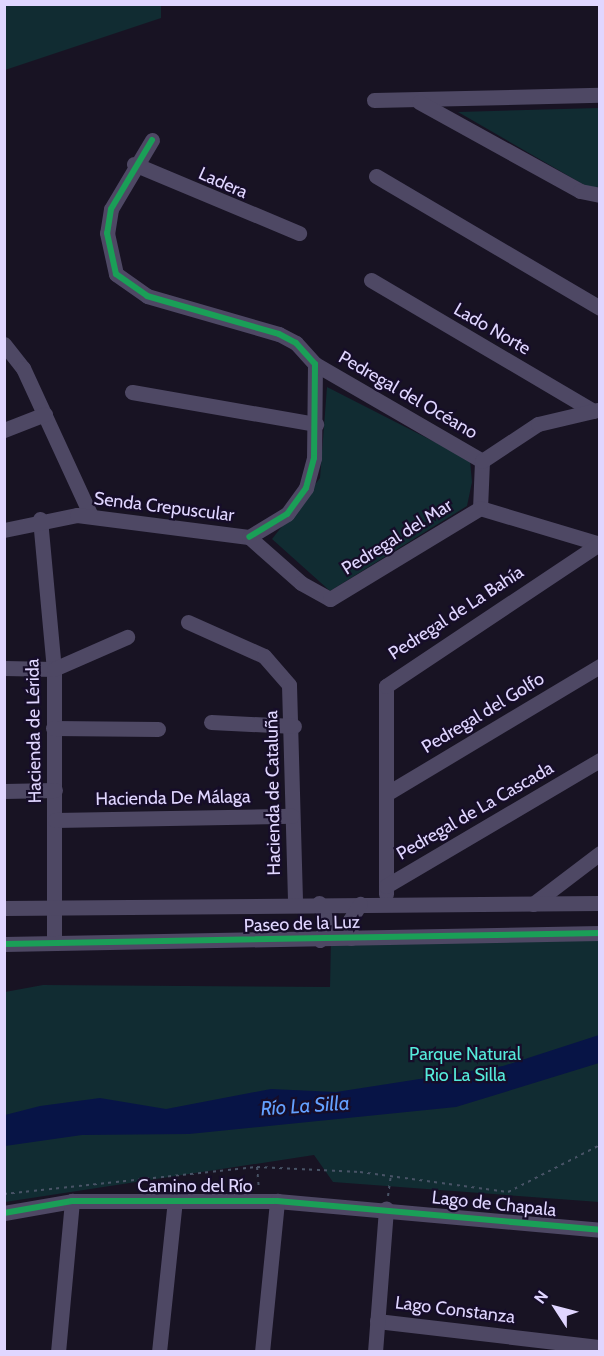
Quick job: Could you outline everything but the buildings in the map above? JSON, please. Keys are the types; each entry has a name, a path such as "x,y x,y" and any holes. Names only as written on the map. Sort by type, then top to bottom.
{"street":[{"path":"374,100 418,101 600,95"},
{"path":"418,101 580,191 600,195"},
{"name":"Pedregal del Océano","path":"152,140 134,165 114,201 107,233 117,274 147,296 279,334 296,343 315,364 482,461"},
{"name":"Ladera","path":"134,165 299,233"},
{"path":"376,176 600,308"},
{"name":"Lado Norte","path":"371,280 596,410"},
{"path":"4,344 23,368 90,516"},
{"name":"Pedregal del Océano","path":"249,537 287,514 302,497 310,478 316,424 315,364"},
{"path":"132,392 316,424"},
{"path":"596,410 538,424 482,461 480,508 599,544"},
{"path":"4,430 45,414"},
{"name":"Pedregal del Mar","path":"335,598 480,508"},
{"name":"Senda Crepuscular","path":"4,530 40,519 90,516 249,537 302,583 335,598"},
{"name":"Hacienda de Lérida","path":"40,519 54,669 56,908 54,943"},
{"name":"Pedregal de La Bahía","path":"386,886 386,794 382,696 389,681 599,544"},
{"name":"Hacienda de Cataluña","path":"188,622 264,656 289,685 294,726 292,816 295,903"},
{"path":"4,668 54,669 127,637"},
{"name":"Pedregal del Golfo","path":"386,794 600,666"},
{"path":"211,722 294,726"},
{"path":"53,728 158,729"},
{"name":"Pedregal de La Cascada","path":"386,886 600,760"},
{"path":"4,791 55,790"},
{"name":"Hacienda De Málaga","path":"55,820 292,816"},
{"path":"533,904 600,853"},
{"path":"386,886 386,904"},
{"name":"Paseo de la Luz","path":"4,909 295,903 600,903"},
{"path":"319,903 328,924 321,940"},
{"path":"351,938 350,920 360,904"},
{"name":"Paseo de la Luz","path":"4,944 321,940 600,933"},
{"path":"58,1352 72,1200"},
{"name":"Camino del Río","path":"4,1213 72,1200 270,1201 386,1208"},
{"path":"159,1352 176,1201"},
{"path":"262,1352 270,1201"},
{"path":"375,1352 386,1208"},
{"name":"Lago de Chapala","path":"386,1208 600,1230"},
{"name":"Lago Constanza","path":"377,1321 600,1347"}],"path":[{"path":"4,1194 256,1167 391,1175 508,1192 600,1145"},
{"path":"256,1167 270,1201"},
{"path":"386,1208 391,1175"}],"green space":[{"path":"4,5 161,5 161,18 5,70"},
{"path":"599,108 599,186 593,190 458,112"},
{"path":"327,387 470,460 472,482 467,506 330,591 272,539 320,478"},
{"name":"Parque Natural Rio La Silla","path":"331,939 599,941 599,1202 333,1182 314,1155 5,1202 5,992 43,985 330,987"}],"water":[{"name":"Río La Silla","path":"599,1035 599,1063 456,1107 189,1134 82,1135 5,1146 5,1115 40,1106 100,1098 166,1109 271,1089 336,1092 503,1066"}],"cycle path":[{"path":"152,140 111,209 107,233 116,274 147,296 279,334 296,343 315,364 314,458 306,488 287,514 249,537"},
{"path":"4,944 600,933"},
{"path":"4,1213 72,1201 277,1201 600,1230"}]}
